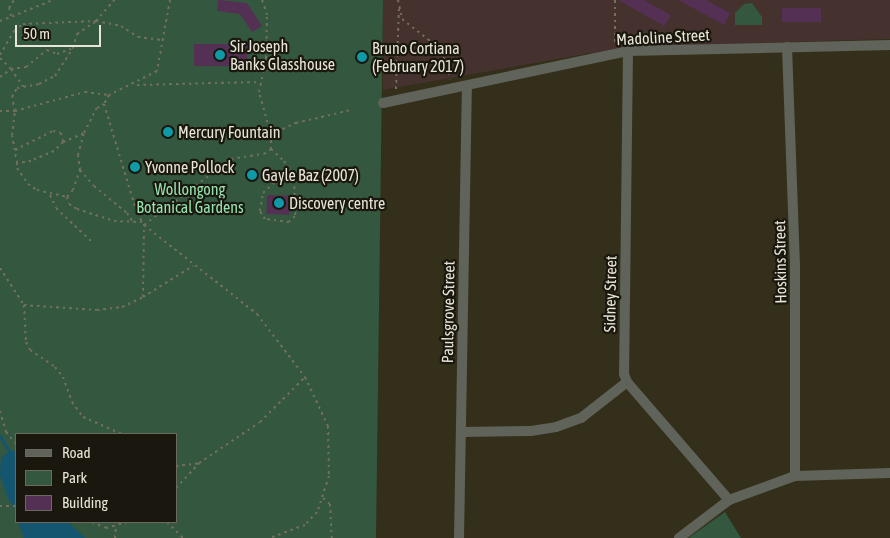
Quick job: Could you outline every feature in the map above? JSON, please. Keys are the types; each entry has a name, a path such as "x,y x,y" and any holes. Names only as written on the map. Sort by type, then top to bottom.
{"street":[{"name":"Madoline Street","path":"383,103 628,51 890,45"},
{"name":"Hoskins Street","path":"787,47 795,266 795,476"},
{"name":"Sidney Street","path":"627,382 624,374 628,51"},
{"name":"Paulsgrove Street","path":"459,538 467,86"},
{"path":"461,432 530,431 556,427 582,418 627,382 729,500"},
{"path":"679,538 729,500 795,476 890,473"}],"path":[{"path":"11,16 9,8 14,0"},
{"path":"0,21 53,0"},
{"path":"67,197 50,195 28,184 17,163 14,150 12,120 15,110 12,97 22,86 39,84 55,76 73,48 76,34 96,21 114,0"},
{"path":"0,111 15,110 85,92 109,95 135,84 157,71 170,0"},
{"path":"262,0 267,15 266,49 258,92 271,135 271,149 289,169 296,193 295,216 289,222 265,219 260,211 263,193 289,169"},
{"path":"398,0 402,19 431,42 445,60 450,79 441,80"},
{"path":"615,0 615,44"},
{"path":"399,6 396,90 405,88"},
{"path":"22,86 11,69 0,57 14,32 23,24 96,21 121,26 138,37 164,40"},
{"path":"0,77 11,69 26,67 47,50 57,54 73,48"},
{"path":"135,84 261,82"},
{"path":"67,197 73,190 80,170 78,155 84,133 97,108 104,104 109,95"},
{"path":"104,104 144,225 193,266 257,314 305,377 328,426 329,476 317,512 305,524 270,538"},
{"path":"271,135 296,123 351,110"},
{"path":"14,150 53,131 61,133 63,142"},
{"path":"17,163 31,161 54,151 63,142 84,133"},
{"path":"144,225 231,158 264,154 271,149"},
{"path":"80,170 94,186 127,212 134,222"},
{"path":"50,195 56,208 91,241"},
{"path":"67,197 69,204 77,209 114,221 142,222"},
{"path":"143,297 144,225"},
{"path":"24,305 97,310 122,306 143,297 193,266"},
{"path":"0,268 24,305 26,342 30,350 55,367 63,377 72,402 83,417 120,433"},
{"path":"178,486 199,463 244,435 305,377"},
{"path":"0,411 6,432 15,443"},
{"path":"178,466 199,463"},
{"path":"323,498 330,504 332,538"},
{"path":"0,506 15,506"},
{"path":"93,523 97,527 116,528 125,523"},
{"path":"168,523 183,538"},
{"path":"115,538 116,528"}],"shaded area":[{"path":"383,0 890,0 890,39 625,47 383,90"}],"green space":[{"name":"Wollongong Botanical Gardens","path":"0,0 383,0 376,538 0,538"},
{"path":"752,3 762,17 762,25 735,25 735,13 744,4"},
{"path":"725,512 741,538 689,538 691,536"}],"water":[{"path":"9,451 15,451 15,509 8,499 0,475 1,458"},
{"path":"18,523 69,523 85,538 24,538"}],"building":[{"path":"218,0 247,3 262,26 252,32 240,14 217,11"},
{"path":"618,0 644,0 671,15 664,26"},
{"path":"678,0 706,0 730,13 724,25"},
{"path":"782,8 821,8 821,22 782,22"},
{"name":"Sir Joseph Banks Glasshouse","path":"194,44 247,44 247,66 194,66"},
{"name":"Discovery centre","path":"267,195 290,196 289,215 266,214"}],"waterway":[{"path":"0,436 9,451"}],"place":[{"name":"Sir Joseph Banks Glasshouse","path":"220,55"},
{"name":"Bruno Cortiana (February 2017)","path":"362,57"},
{"name":"Mercury Fountain","path":"168,132"},
{"name":"Yvonne Pollock","path":"135,167"},
{"name":"Gayle Baz (2007)","path":"252,175"},
{"name":"Discovery centre","path":"279,203"}]}
